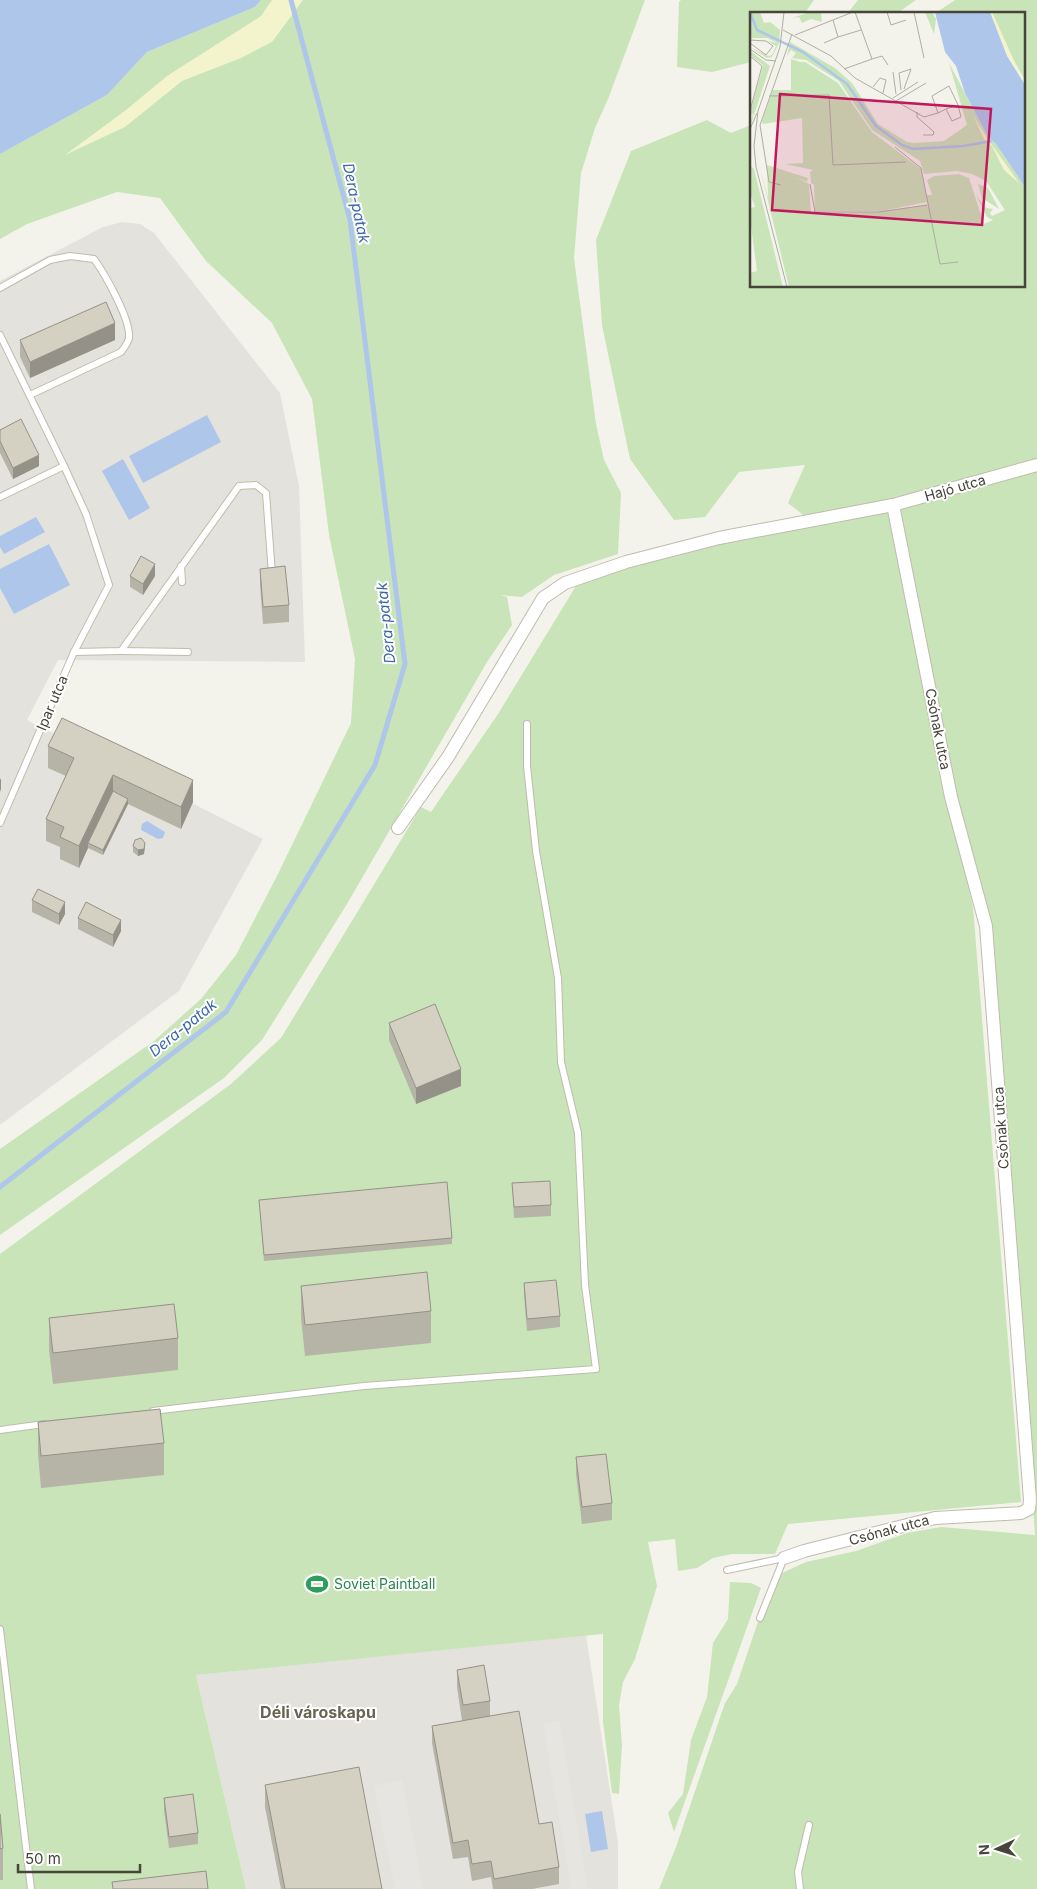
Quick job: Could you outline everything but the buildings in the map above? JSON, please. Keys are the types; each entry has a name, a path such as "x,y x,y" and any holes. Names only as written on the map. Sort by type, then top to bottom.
{"street":[{"name":"Hajó utca","path":"398,828 448,757 543,598 565,583 626,562 719,538 872,510 1037,465"},
{"name":"Csónak utca","path":"784,1558 804,1551 935,1518 1021,1513 1028,1509 1030,1500 986,926 951,797 893,505"}],"lane":[{"path":"0,288 50,260 70,256 94,259 108,279 128,330 129,340 122,352 30,395"},
{"path":"0,335 64,466 0,497"},
{"name":"Ipar utca","path":"0,823 74,652 109,585 86,514 64,466"},
{"path":"121,651 239,486 256,485 266,493 273,584"},
{"path":"181,566 182,582"},
{"path":"74,652 188,652"},
{"path":"149,1411 364,1386 596,1369 585,1285 578,1133 561,1062 558,978 536,851 527,766 527,724"},
{"path":"0,1430 51,1423"},
{"path":"727,1570 784,1558"},
{"path":"760,1618 784,1558"},
{"path":"0,1629 31,1889"},
{"path":"800,1889 798,1872 809,1825"}],"shaded area":[{"path":"261,0 645,0 608,99 595,128 581,173 574,258 596,424 604,460 621,493 618,554 554,575 522,597 500,595 507,597 512,625 487,662 347,904 262,1040 224,1078 0,1235 0,1149 154,1041 201,999 236,955 278,874 351,723 355,659 329,535 312,399 272,323 206,261 160,198 117,192 27,224 0,239 0,154 107,95 147,52 255,7"},
{"path":"681,0 814,0 805,12 750,12 750,62 712,72 677,67 679,2"},
{"path":"858,0 916,0 899,12 849,12"},
{"path":"955,0 1037,0 1037,1889 659,1889 676,1847 725,1703 737,1684 763,1607 782,1573 806,1562 856,1551 907,1533 941,1527 1035,1535 1012,1213 974,872 889,510 925,689 973,907 1021,1502 788,1524 775,1554 732,1554 713,1558 697,1568 678,1571 675,1539 648,1542 657,1586 635,1659 623,1682 619,1705 622,1745 619,1794 612,1793 603,1722 603,1634 196,1675 246,1889 0,1889 0,1254 231,1084 281,1038 421,807 431,812 498,714 579,581 811,521 788,503 805,465 739,472 705,517 674,520 630,459 602,325 596,240 631,151 707,120 731,133 750,125 750,288 1024,288 1024,12 937,12"},
{"path":"122,222 140,224 154,233 280,393 299,486 305,662 58,660 27,720 263,839 179,991 0,1125 0,281 103,227"},
{"path":"730,1582 751,1583 761,1588 674,1832 668,1813 683,1794 691,1740 707,1697 713,1643 728,1619"},
{"path":"586,1635 618,1843 618,1889 246,1889 196,1675"},
{"path":"559,1721 588,1889 571,1889 543,1723"},
{"path":"402,1780 423,1889 395,1889 374,1786"}],"sand":[{"path":"272,0 303,0 272,42 241,58 182,81 125,127 65,155 126,110 167,76 261,16"}],"water":[{"path":"0,0 261,0 255,7 147,52 107,95 0,154"},
{"path":"207,415 221,442 143,483 129,456"},
{"path":"123,459 150,508 129,520 102,471"},
{"path":"36,517 45,532 4,554 0,547 0,536"},
{"path":"49,544 70,585 14,614 0,588 0,569"},
{"path":"147,821 165,832 163,838 158,839 141,830 142,824"},
{"path":"602,1811 608,1849 591,1852 585,1814"}],"waterway":[{"name":"Dera-patak","path":"0,1187 226,1012 375,765 405,664 350,220 291,0"}],"place":[{"name":"Soviet Paintball","path":"317,1584"}],"district":[{"name":"Déli városkapu","path":"318,1712"}]}
